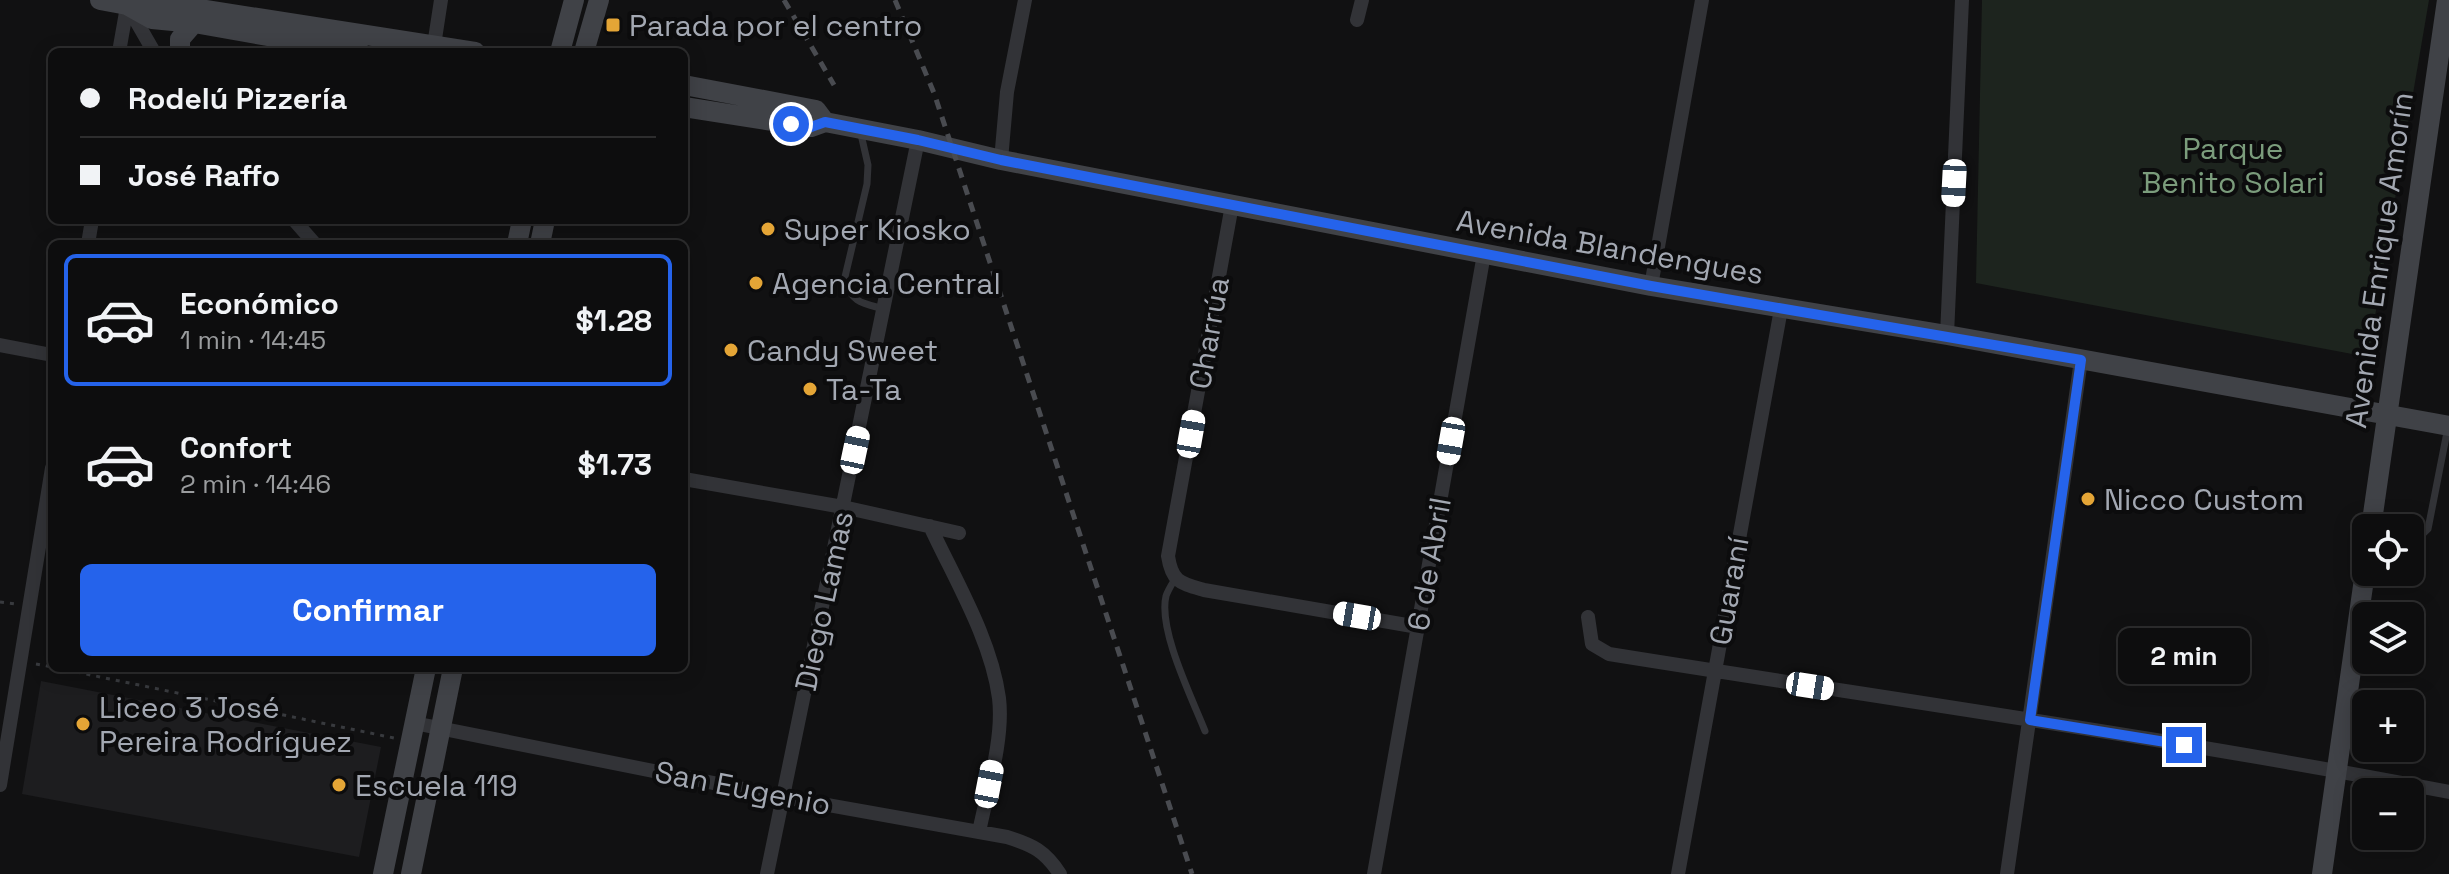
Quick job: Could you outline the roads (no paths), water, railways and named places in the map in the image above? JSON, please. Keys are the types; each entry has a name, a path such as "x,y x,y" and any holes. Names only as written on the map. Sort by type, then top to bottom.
{"street":[{"path":"100,0 127,2 152,19 196,16 427,48"},
{"path":"434,48 441,0"},
{"path":"561,48 574,0"},
{"path":"585,48 599,0"},
{"path":"1001,160 1007,92 1025,0"},
{"path":"1357,20 1362,0"},
{"path":"1651,286 1702,0"},
{"path":"1947,335 1962,0"},
{"name":"Avenida Enrique Amorín","path":"2373,514 2447,0"},
{"path":"120,48 127,2"},
{"path":"127,2 152,48"},
{"path":"180,48 180,39 196,16"},
{"path":"196,16 342,48"},
{"name":"Avenida Blandengues","path":"688,86 816,110 825,122"},
{"name":"Avenida Blandengues","path":"688,108 811,127 825,122 1001,160 1651,286 1947,335 2449,426"},
{"name":"Diego Lamas","path":"767,874 918,140"},
{"name":"Charrúa","path":"1175,579 1168,556 1232,205"},
{"path":"298,224 312,240"},
{"name":"6 de Abril","path":"1374,874 1484,254"},
{"name":"Guaraní","path":"1678,874 1781,309"},
{"path":"0,345 48,354"},
{"path":"2007,874 2081,360"},
{"path":"688,480 843,507 959,533"},
{"path":"0,785 48,492"},
{"path":"930,526 984,641 999,700 998,736 979,832"},
{"path":"1175,579 1204,590 1418,627"},
{"path":"2322,874 2363,586"},
{"path":"1588,617 1592,644 1609,654 2030,720 2449,792"},
{"path":"383,874 425,672"},
{"path":"411,874 452,672"},
{"name":"San Eugenio","path":"412,732 441,728 783,797 979,832 1028,843 1049,858 1060,874"}],"lane":[{"path":"860,129 868,165 867,184 844,281 850,294 859,302 884,309"},
{"path":"2424,533 2428,529 2449,426"},
{"path":"1175,579 1166,596 1166,621 1181,673 1205,731"}],"railway":[{"path":"784,0 834,85"},
{"path":"895,0 934,93 1192,874"}],"place":[{"name":"Parada por el centro","path":"613,25"},
{"name":"Super Kiosko","path":"768,229"},
{"name":"Agencia Central","path":"756,283"},
{"name":"Candy Sweet","path":"731,350"},
{"name":"Ta-Ta","path":"810,389"},
{"name":"Nicco Custom","path":"2088,499"},
{"name":"Liceo 3 José Pereira Rodríguez","path":"83,724"},
{"name":"Escuela 119","path":"339,785"}],"park label":[{"name":"Parque Benito Solari","path":"2233,165"}]}
